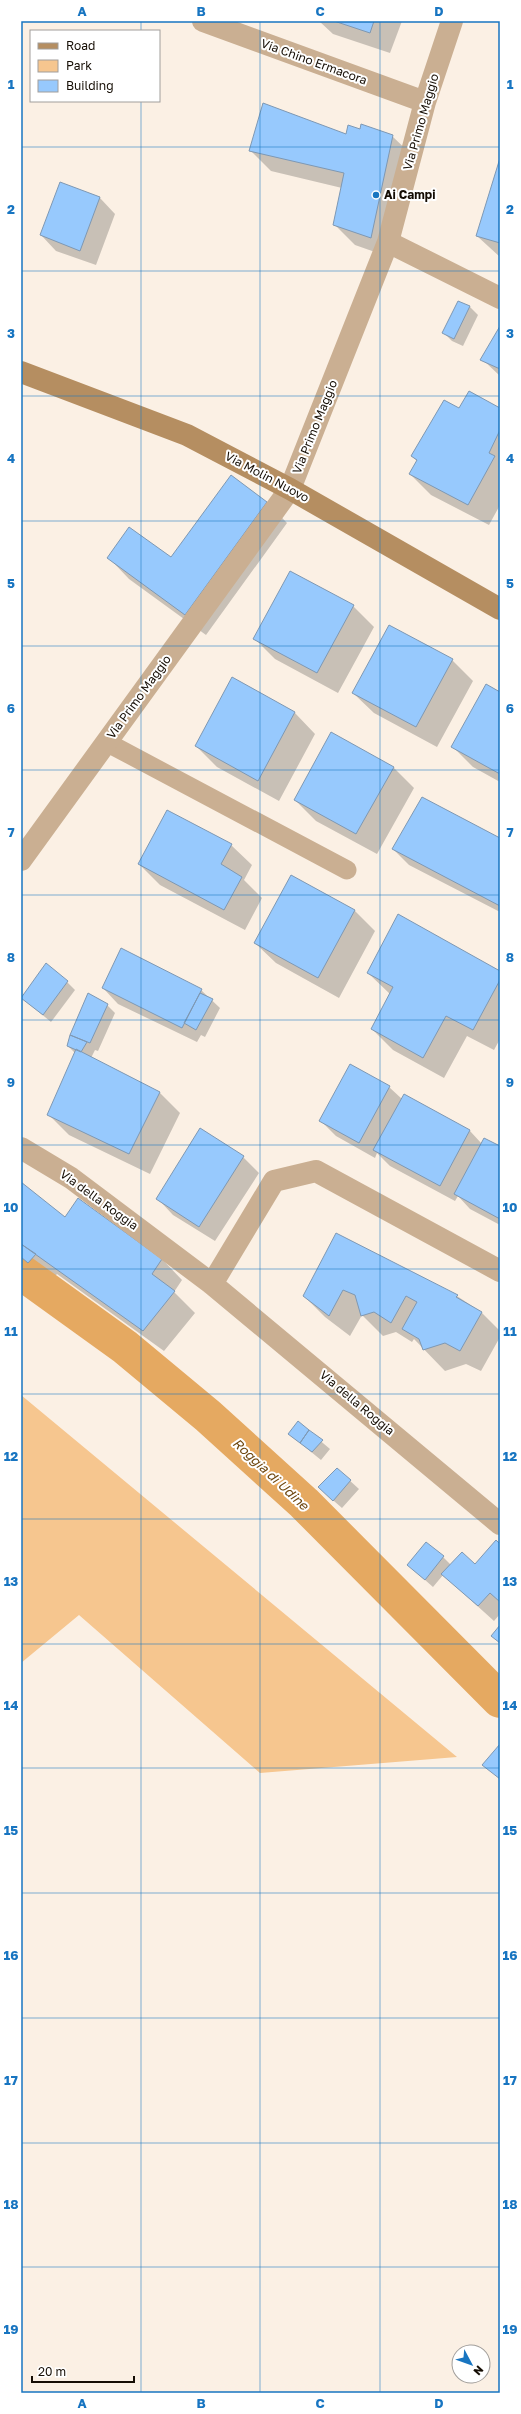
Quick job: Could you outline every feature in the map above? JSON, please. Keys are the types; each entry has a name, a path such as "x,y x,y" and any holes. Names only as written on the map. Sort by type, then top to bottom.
{"main road":[{"name":"Via Molin Nuovo","path":"21,372 187,435 290,489 500,609"}],"street":[{"name":"Via Chino Ermacora","path":"203,21 425,102"},
{"name":"Via Primo Maggio","path":"21,860 290,489 388,242 425,102 452,21"},
{"path":"388,242 500,298"},
{"name":"Via della Roggia","path":"21,1148 71,1178 212,1284 500,1524"},
{"path":"212,1284 274,1181 316,1171 500,1271"}],"lane":[{"path":"106,742 347,870"}],"green space":[{"path":"21,1395 457,1757 260,1773 79,1615 21,1663"}],"building":[{"path":"334,21 374,21 370,33"},
{"path":"263,103 346,134 348,125 360,129 361,124 393,135 371,238 333,225 344,173 249,151"},
{"path":"500,158 500,243 476,236"},
{"path":"60,182 100,197 80,251 40,235"},
{"path":"458,301 470,306 454,339 442,333"},
{"path":"500,326 500,369 480,360"},
{"path":"469,391 500,408 500,430 489,453 495,456 468,505 409,474 417,460 411,456 444,400 459,408"},
{"path":"231,475 267,502 185,615 107,558 129,527 171,557"},
{"path":"290,571 354,605 317,673 253,639"},
{"path":"389,625 453,659 416,727 352,693"},
{"path":"232,677 295,712 258,781 195,746"},
{"path":"486,684 500,692 500,774 451,747"},
{"path":"331,732 394,767 356,834 294,800"},
{"path":"422,797 500,838 500,906 392,849"},
{"path":"167,810 232,844 221,864 242,877 224,910 138,864"},
{"path":"291,875 355,910 318,978 254,943"},
{"path":"398,914 500,971 500,980 473,1030 446,1016 423,1058 371,1029 393,987 367,973"},
{"path":"121,948 202,989 182,1028 102,988"},
{"path":"46,963 68,981 43,1015 21,998"},
{"path":"88,993 108,1004 90,1043 70,1035"},
{"path":"200,993 213,999 196,1030 184,1023"},
{"path":"70,1035 87,1042 81,1052 67,1046"},
{"path":"76,1049 160,1092 129,1154 47,1115"},
{"path":"350,1064 390,1086 359,1143 319,1121"},
{"path":"404,1094 470,1130 440,1186 373,1150"},
{"path":"200,1128 244,1156 199,1227 156,1199"},
{"path":"484,1138 500,1146 500,1219 454,1194"},
{"path":"21,1182 65,1217 78,1198 162,1259 152,1274 175,1291 143,1331 21,1244"},
{"path":"336,1233 458,1295 456,1297 482,1312 460,1351 445,1343 423,1350 419,1339 402,1329 417,1302 406,1296 391,1323 374,1312 361,1316 355,1295 343,1290 329,1316 303,1296"},
{"path":"21,1244 36,1254 28,1263 21,1257"},
{"path":"298,1421 309,1430 300,1443 288,1434"},
{"path":"309,1430 323,1440 312,1452 300,1443"},
{"path":"337,1468 351,1480 333,1501 318,1487"},
{"path":"496,1540 500,1544 500,1602 490,1593 478,1606 441,1574 462,1552 475,1564"},
{"path":"426,1542 444,1556 425,1580 407,1565"},
{"path":"500,1625 500,1643 491,1636"},
{"path":"500,1744 500,1779 482,1765"}],"waterway":[{"name":"Roggia di Udine","path":"21,1272 125,1347 208,1416 304,1503 500,1700"}],"place":[{"name":"Ai Campi","path":"376,195"}]}
